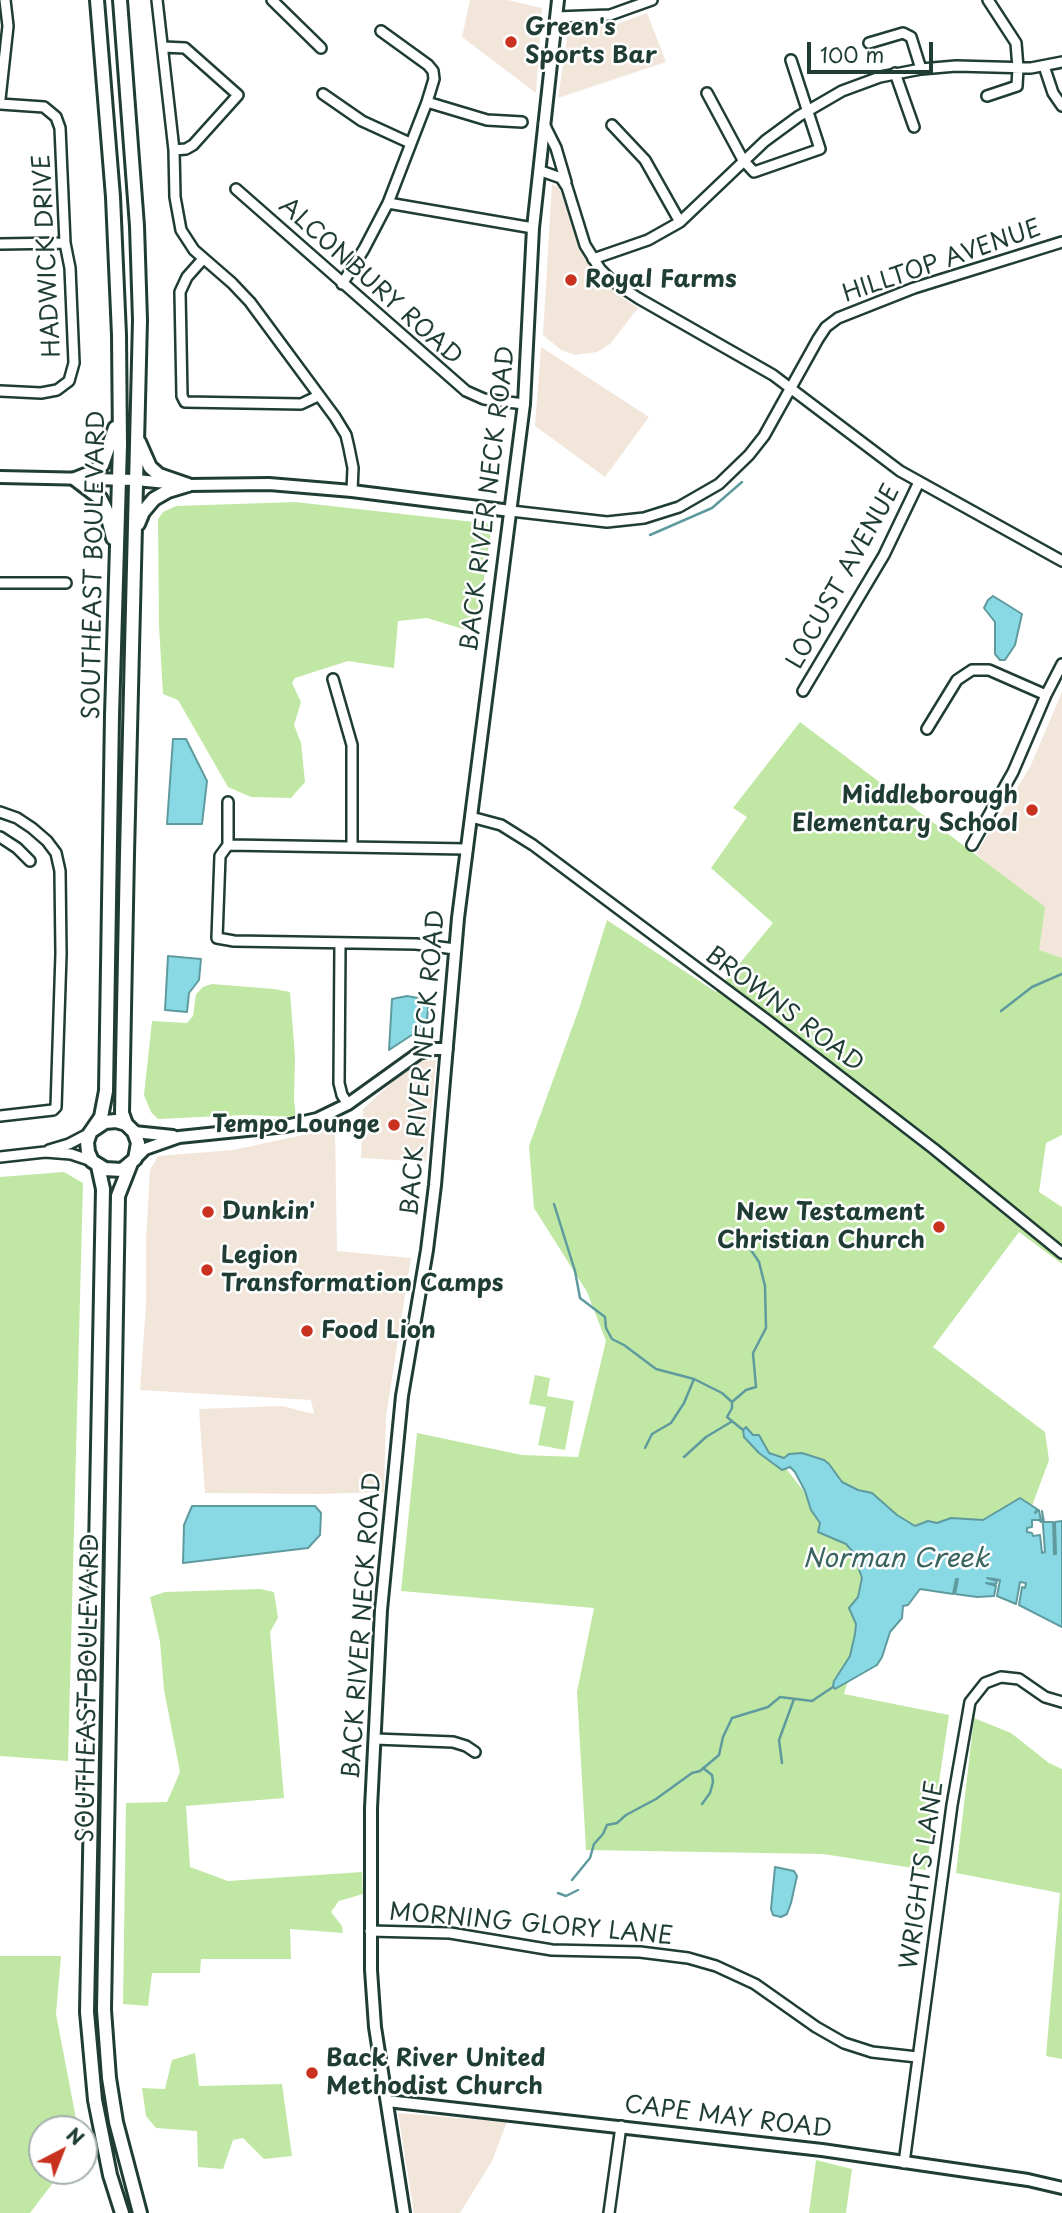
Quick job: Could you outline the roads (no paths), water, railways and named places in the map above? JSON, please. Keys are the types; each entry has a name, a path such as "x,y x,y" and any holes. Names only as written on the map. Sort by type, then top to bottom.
{"main road":[{"name":"SOUTHEAST BOULEVARD","path":"92,1132 101,1117 106,1091 116,554 120,480 119,335 113,197 97,0"},
{"name":"SOUTHEAST BOULEVARD","path":"120,0 137,226 140,320 122,1113 130,1128"},
{"path":"75,479 95,471 102,465 120,407"},
{"path":"138,439 150,467 167,480 188,485"},
{"path":"75,479 100,498 106,510 116,554"},
{"path":"134,534 142,512 154,499 188,485"},
{"path":"116,1121 130,1128 138,1143 133,1161 122,1170 95,1164 88,1152 87,1142 92,1132 105,1122 116,1121"},
{"name":"SOUTHEAST BOULEVARD","path":"133,1161 118,1196 104,2010 109,2078 116,2122 140,2211"},
{"name":"SOUTHEAST BOULEVARD","path":"95,1164 103,1189 87,2012 95,2099 108,2164 122,2213"}],"street":[{"path":"0,102 8,26 5,0"},
{"path":"158,0 174,149 175,197 181,230 190,246 232,282 250,302 335,417 346,435 353,468 352,491"},
{"path":"272,0 321,48"},
{"name":"BACK RIVER NECK ROAD","path":"404,2213 375,2027 370,1931 371,1808 382,1609 401,1408 435,1185 454,949 524,404 533,228 558,0"},
{"path":"556,17 610,15 652,0"},
{"path":"987,96 1017,86 1018,68 1016,43 988,0"},
{"path":"342,284 388,204 434,79 433,71 424,61 381,31"},
{"path":"869,43 903,33 911,37 921,69"},
{"path":"163,47 185,48 238,95 193,145 186,149 174,149"},
{"path":"707,93 743,160 754,172 820,149 790,60"},
{"path":"593,259 648,240 680,222 743,160 775,133 842,91 895,73 921,69 956,66 1018,68 1062,62"},
{"path":"1044,66 1053,93 1062,106"},
{"path":"895,73 914,127"},
{"path":"323,94 376,128 411,143"},
{"name":"HADWICK DRIVE","path":"0,102 44,107 56,117 61,137 65,243 70,268 74,344 73,369 69,381 57,390 41,393 0,391"},
{"path":"427,102 487,120 522,122"},
{"path":"544,124 556,148 578,226 593,259 612,281 791,387 884,460 919,482 1062,561"},
{"path":"612,125 645,160 680,222"},
{"path":"541,172 561,178 567,187"},
{"name":"ALCONBURY ROAD","path":"236,189 466,391 484,399 524,404"},
{"path":"388,204 533,228"},
{"name":"HILLTOP AVENUE","path":"511,511 607,522 644,518 679,507 719,484 749,455 764,436 818,339 826,327 838,318 914,288 1062,242"},
{"path":"0,244 65,243"},
{"path":"203,259 187,277 180,292 182,396 185,402 301,404 318,396"},
{"path":"0,477 136,480 188,485 269,484 352,491 511,511"},
{"name":"LOCUST AVENUE","path":"803,691 884,555 919,482"},
{"path":"0,583 66,583"},
{"path":"972,845 1022,754 1045,695 1062,664"},
{"path":"927,729 957,680 972,670 989,670 1045,695"},
{"path":"333,679 352,745 352,846"},
{"path":"228,802 228,845 220,856 217,938 234,941 416,944 454,949"},
{"path":"0,812 26,823 47,841 56,853 60,872 59,1087 56,1107 53,1110 0,1116"},
{"name":"BROWNS ROAD","path":"471,817 501,825 533,845 778,1028 1062,1253"},
{"path":"0,837 30,861"},
{"path":"228,845 467,849"},
{"path":"340,944 339,1083 348,1104"},
{"path":"133,1161 145,1149 179,1137 305,1123 331,1114 419,1053 447,1049"},
{"path":"130,1128 179,1137"},
{"path":"45,1152 92,1132"},
{"path":"0,1157 45,1152 71,1154 95,1164"},
{"name":"WRIGHTS LANE","path":"904,2163 958,1766 970,1702 985,1683 1001,1677 1019,1679 1045,1697 1062,1702"},
{"path":"375,1738 453,1742 475,1752"},
{"name":"MORNING GLORY LANE","path":"370,1931 450,1933 552,1950 663,1953 688,1958 716,1966 755,1984 816,2027 844,2043 872,2052 917,2057"},
{"name":"CAPE MAY ROAD","path":"387,2101 621,2126 1028,2180 1062,2188"},
{"path":"609,2213 621,2126"}],"water":[{"path":"993,596 1022,614 1015,645 1005,660 1000,660 995,654 995,622 984,608"},
{"path":"173,739 186,739 207,781 202,824 167,824"},
{"path":"168,956 201,959 199,980 189,993 187,1012 165,1010"},
{"path":"407,996 429,1000 427,1019 424,1027 389,1050 392,999"},
{"name":"Norman Creek","path":"746,1427 753,1435 759,1435 769,1453 784,1458 789,1454 802,1453 824,1460 842,1482 872,1493 897,1515 915,1526 951,1518 983,1520 1020,1498 1037,1509 1035,1513 1039,1510 1041,1522 1032,1520 1032,1527 1027,1528 1027,1532 1033,1536 1040,1535 1042,1553 1045,1552 1042,1511 1044,1522 1053,1522 1056,1554 1055,1522 1062,1521 1062,1627 1019,1605 1022,1587 1025,1588 1026,1583 1020,1582 1016,1604 997,1596 1000,1580 987,1578 997,1581 996,1584 986,1583 996,1586 994,1596 977,1597 955,1594 956,1579 953,1594 920,1589 908,1605 903,1606 902,1618 890,1632 877,1665 835,1689 834,1681 850,1656 856,1624 849,1608 858,1597 862,1578 853,1552 846,1544 818,1532 820,1523 811,1510 795,1472 790,1467 782,1470 759,1453 744,1437 743,1430"},
{"path":"192,1506 315,1506 321,1513 320,1535 308,1548 183,1563 184,1525"},
{"path":"775,1867 794,1871 797,1876 787,1914 781,1917 773,1915 771,1909"}],"waterway":[{"path":"650,535 712,508 742,482"},
{"path":"1001,1011 1032,987 1062,974"},
{"path":"554,1204 575,1271 580,1298 605,1317 606,1328 612,1339 656,1369 694,1379 722,1393 732,1402"},
{"path":"743,1430 727,1417 732,1402 746,1390 756,1387 753,1353 766,1328 765,1286 759,1262 749,1247 751,1243"},
{"path":"645,1448 652,1434 671,1423 684,1403 694,1379"},
{"path":"684,1457 706,1437 731,1422"},
{"path":"572,1880 590,1858 594,1844 607,1825 617,1823 656,1799 692,1773 700,1771 719,1755 723,1737 732,1718 768,1707 780,1697 812,1701 833,1687"},
{"path":"782,1763 779,1740 794,1699"},
{"path":"702,1804 710,1793 713,1782 712,1775 703,1768"},
{"path":"558,1893 566,1896 578,1890"}],"place":[{"name":"Green's Sports Bar","path":"511,42"},
{"name":"Royal Farms","path":"571,280"},
{"name":"Middleborough Elementary School","path":"1032,810"},
{"name":"Tempo Lounge","path":"394,1125"},
{"name":"Dunkin'","path":"208,1212"},
{"name":"New Testament Christian Church","path":"939,1227"},
{"name":"Legion Transformation Camps","path":"207,1270"},
{"name":"Food Lion","path":"307,1331"},
{"name":"Back River United Methodist Church","path":"312,2073"}]}
